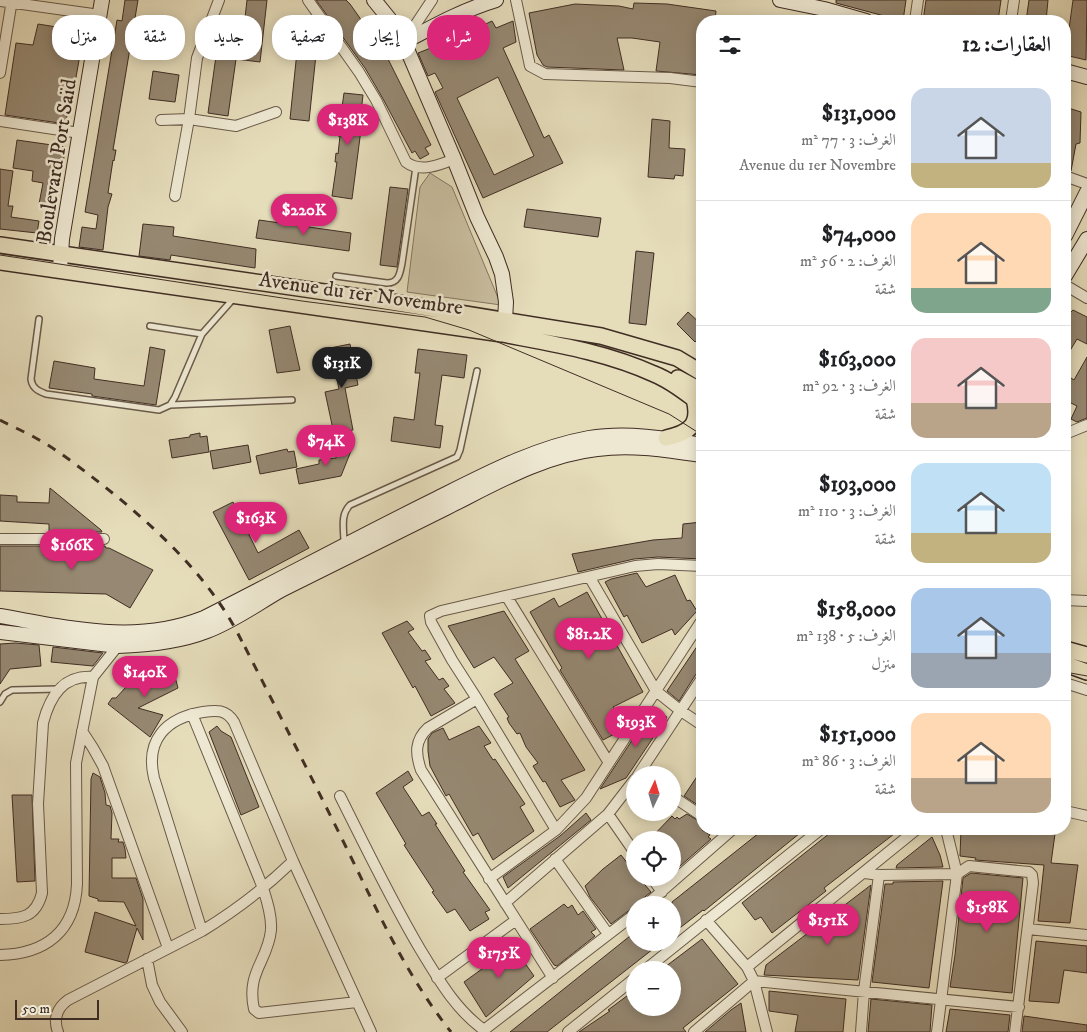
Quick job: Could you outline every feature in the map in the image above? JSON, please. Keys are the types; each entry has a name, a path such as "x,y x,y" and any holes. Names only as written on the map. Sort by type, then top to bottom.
{"main road":[{"name":"Boulevard Port Saïd","path":"100,15 102,0"},
{"path":"374,0 386,15"},
{"path":"417,35 444,19 496,0"},
{"path":"780,0 825,5 851,15"},
{"name":"Boulevard Port Saïd","path":"60,270 62,239 92,60"},
{"path":"412,60 502,274 506,302 503,327"},
{"path":"1071,73 1087,77"},
{"path":"1071,224 1087,192"},
{"path":"1071,266 1087,239"},
{"name":"Avenue du 1er Novembre","path":"0,245 61,253 503,327 577,348 655,374 696,397"},
{"name":"Avenue du 1er Novembre","path":"0,262 235,297 503,327 602,336 677,358 696,371"},
{"path":"666,438 682,434 693,424 696,418"},
{"path":"0,616 85,631 113,633 137,633 176,628 204,618 517,460 546,449 589,438 604,437 666,438 696,444"},
{"path":"0,632 118,646 191,637 208,631 282,590 424,518 506,478 552,459 595,449 619,447 650,448 696,454"},
{"path":"1071,651 1087,655"},
{"path":"1071,666 1087,672"}],"street":[{"path":"175,196 190,119 198,58 219,0"},
{"path":"308,0 359,72 376,100 406,162 416,168 440,165 454,159"},
{"path":"417,22 432,0"},
{"path":"516,0 530,66 545,74 670,78 696,81"},
{"path":"916,15 918,0"},
{"path":"1012,15 1014,0"},
{"path":"0,1 12,1 100,15"},
{"path":"0,73 12,1"},
{"path":"161,120 190,119 236,126 276,112"},
{"path":"0,121 80,133"},
{"path":"1071,178 1087,184"},
{"path":"1071,289 1087,298"},
{"path":"1071,432 1087,425"},
{"path":"0,539 104,539"},
{"path":"556,830 452,660 431,622 430,616 441,611 646,565 696,566"},
{"path":"590,578 656,691 696,720"},
{"path":"507,597 609,763"},
{"path":"1071,600 1087,601"},
{"path":"490,879 556,830 586,798 696,629"},
{"path":"0,955 26,953 50,942 60,933 73,910 77,898 76,763 93,677 125,638 137,633"},
{"path":"0,919 21,918 27,915 37,906 40,899 42,886 38,804 42,731 46,710 52,699 68,681 76,678 93,677"},
{"path":"1071,686 1087,690"},
{"path":"645,766 696,687"},
{"path":"477,699 428,728 422,734 418,740 417,753 421,770 552,978"},
{"path":"202,931 152,767 152,757 158,737 172,722 192,714 220,711 231,716 293,861 371,1032"},
{"path":"192,714 263,888 268,906 271,929 252,984 254,1009 259,1013 357,1002"},
{"path":"82,731 94,748 103,766 168,948"},
{"path":"504,903 608,814 626,791"},
{"path":"340,796 400,915 437,978 451,999 469,1019 484,1031 626,921"},
{"path":"681,802 696,812"},
{"path":"1071,812 1087,816"},
{"path":"608,814 626,840"},
{"path":"657,896 722,835"},
{"path":"656,961 813,835"},
{"path":"747,967 910,835"},
{"path":"937,1032 957,874 947,835"},
{"path":"555,859 608,934"},
{"path":"58,1032 56,1016 62,1004 202,931 240,906 293,861"},
{"path":"865,873 879,875 957,874 969,866 1029,872 1032,875 1033,883 1015,1032"},
{"path":"861,1032 864,991 879,875"},
{"path":"658,886 662,892"},
{"path":"437,978 516,920"},
{"path":"706,920 747,967 754,981 767,1032"},
{"path":"1028,929 1087,935"},
{"path":"147,959 152,985 160,1002 182,1032"},
{"path":"694,1032 754,981 942,998 1018,1007"},
{"path":"568,1032 626,985"}],"lane":[{"path":"336,276 388,283 396,281 402,263 416,168"},
{"path":"170,405 202,334 235,297"},
{"path":"39,319 31,379 32,384 40,392 46,394 152,410 159,410 170,405 292,400"},
{"path":"150,326 202,334"},
{"path":"344,546 343,519 345,511 350,506 457,457 477,371"},
{"path":"0,702 5,694 12,690 60,689"}],"shaded area":[{"path":"430,173 452,187 501,305 407,292 420,187"}],"building":[{"path":"125,0 138,0 136,15 125,15 125,60 128,60 113,150 116,150 108,193 112,194 108,207 103,250 79,247 82,227 96,229 98,215 85,212 110,60 115,60 117,20 122,21"},
{"path":"247,0 267,0 262,44 262,15 245,15"},
{"path":"316,0 346,0 350,4 358,15 353,15 353,51 343,37 343,15 327,15"},
{"path":"836,0 906,0 904,15 881,15 836,3"},
{"path":"926,0 1001,0 999,15 924,15"},
{"path":"1029,0 1048,0 1047,15 1027,15"},
{"path":"1073,0 1087,0 1086,60 1071,56 1071,15"},
{"path":"634,3 667,4 716,11 716,15 696,15 696,74 656,71 660,42 632,38 617,38 624,70 547,67 543,65 537,55 529,13 575,4 619,6 633,9"},
{"path":"492,21 496,28 513,21 516,42 503,48 544,138 549,135 563,163 483,198 435,92 443,88 435,73 428,76 418,53 427,49 427,60 490,60 490,22","holes":["498,77 534,156 494,175 457,98"]},
{"path":"38,24 52,26 52,60 79,60 73,94 70,94 66,124 5,115 16,43 33,45"},
{"path":"215,60 236,60 228,116 208,113"},
{"path":"244,60 260,60 260,62"},
{"path":"296,60 315,60 309,121 290,119"},
{"path":"359,60 388,60 431,145 425,148 429,154 420,159 415,151 412,153"},
{"path":"153,71 179,75 175,102 149,99"},
{"path":"344,93 363,95 360,121 362,122 352,199 332,196"},
{"path":"1071,109 1081,112 1080,143 1076,144 1071,171"},
{"path":"652,119 670,121 669,148 685,149 683,176 675,175 674,179 648,177"},
{"path":"17,140 66,147 54,207 39,204 43,183 32,181 33,171 13,168"},
{"path":"0,169 13,171 8,206 13,206 11,217 39,221 37,233 0,229"},
{"path":"390,187 408,189 397,267 380,265"},
{"path":"527,209 601,218 598,237 524,227"},
{"path":"259,220 351,233 349,251 256,238"},
{"path":"143,224 174,227 173,236 256,249 255,268 171,255 170,260 139,256"},
{"path":"636,251 654,253 646,325 629,323"},
{"path":"1073,310 1087,317 1087,344 1077,339 1071,349 1071,312"},
{"path":"688,312 696,319 695,342 677,324"},
{"path":"290,326 300,370 277,373 269,330"},
{"path":"350,344 358,385 345,388 353,430 334,434 325,392 339,389 330,348"},
{"path":"150,347 165,350 156,405 49,388 54,361 95,368 94,379 144,386"},
{"path":"418,349 467,355 464,378 442,375 435,425 443,426 440,448 391,441 394,417 414,420 420,373 415,373"},
{"path":"1087,357 1087,418 1077,422 1071,419 1077,406 1071,403 1071,378 1074,380"},
{"path":"200,433 200,437 207,436 209,452 172,458 169,440 190,437 190,435"},
{"path":"342,443 353,446 341,476 299,484 296,469 319,464 319,460 336,458"},
{"path":"248,445 251,462 213,469 210,451"},
{"path":"287,449 288,452 294,451 297,467 260,474 256,456"},
{"path":"50,488 102,532 49,532 49,524 0,521 0,495 17,496 17,502 49,503"},
{"path":"233,502 258,553 299,530 309,548 249,580 213,512"},
{"path":"696,523 696,559 658,557 634,559 578,572 572,554 653,540 682,538 683,524"},
{"path":"0,546 105,546 153,570 130,608 106,594 0,591"},
{"path":"637,573 646,587 675,575 687,601 690,600 696,612 675,635 672,629 642,643 627,615 624,617 605,582"},
{"path":"587,592 643,692 613,707 625,726 622,730 603,740 560,670 562,668 530,612 554,598 559,607"},
{"path":"504,611 529,651 515,659 585,770 561,780 575,800 560,807 545,781 543,782 533,766 538,763 526,747 520,733 517,734 509,723 507,718 509,717 494,694 513,683 494,657 474,668 448,626"},
{"path":"407,621 414,629 408,632 422,651 425,650 431,659 425,661 439,680 443,678 449,686 444,689 455,703 431,716 382,633"},
{"path":"0,644 39,645 41,666 10,669 0,684"},
{"path":"53,647 103,653 93,666 51,662"},
{"path":"696,648 696,674 679,701 667,691"},
{"path":"171,662 178,688 138,708 163,715 150,737 108,704 112,698 116,698 126,687 152,670 162,669"},
{"path":"652,710 667,717 634,766 626,766 626,778 600,789"},
{"path":"217,726 231,737 259,807 241,815 209,732"},
{"path":"479,726 491,743 484,746 525,804 520,807 534,831 493,860 478,833 473,836 449,794 446,796 430,766 428,751 428,739 432,733 443,728 449,740"},
{"path":"408,771 413,780 403,787 422,816 429,812 465,871 463,872 490,910 485,912 489,919 470,931 455,909 447,913 432,892 434,891 404,845 406,844 376,793"},
{"path":"93,773 100,777 105,793 106,805 110,806 112,813 111,839 119,839 118,842 123,842 125,849 126,858 112,858 112,878 136,878 143,899 143,940 137,928 127,962 125,963 85,952 95,912 136,926 124,902 98,901 98,899 89,896 91,779"},
{"path":"696,778 696,804 684,796"},
{"path":"12,795 32,795 35,881 17,882"},
{"path":"586,813 591,820 508,888 503,877 560,836"},
{"path":"687,814 696,819 696,835 710,835 708,837 711,839 681,865 681,831 658,831 667,821 681,821 681,818"},
{"path":"756,835 798,835 704,911 681,927 680,896"},
{"path":"827,835 893,835 824,888 826,891 772,933 761,917 755,920 742,903"},
{"path":"961,835 1055,835 1051,863 1078,865 1070,923 1038,921 1044,865 975,860 976,858 960,856"},
{"path":"932,837 943,867 896,868 897,865"},
{"path":"621,855 626,861 626,886 646,886 651,892 646,896 626,896 626,913 611,924 590,897 585,886"},
{"path":"971,873 1023,878 1012,993 950,987 963,878"},
{"path":"943,881 929,988 872,982 885,884 893,884 893,882"},
{"path":"871,885 858,980 764,975 766,965"},
{"path":"564,904 568,908 572,905 578,915 583,911 596,929 591,932 595,936 557,966 554,965 530,929"},
{"path":"626,939 626,951 650,951 638,961 626,961 626,970 547,1032 510,1032"},
{"path":"702,939 738,984 683,1028 686,1032 579,1032 610,1011 608,1010 626,997 626,1016 681,1016 681,961 673,961"},
{"path":"1036,941 1087,946 1087,973 1064,970 1059,1003 1029,1001"},
{"path":"510,942 534,976 486,1017 464,982 493,961 491,957"},
{"path":"769,991 846,999 843,1032 795,1032 798,1015 769,1011"},
{"path":"871,999 932,1005 930,1032 868,1032"},
{"path":"741,1003 746,1032 705,1032 731,1010"},
{"path":"950,1009 1010,1015 1008,1032 946,1032"},
{"path":"1024,1016 1087,1025 1087,1032 1022,1032"}],"tram line":[{"path":"0,255 302,301 425,317 469,330 669,414 696,431"},
{"path":"1071,673 1087,676"}],"railway":[{"path":"0,420 60,453 121,500 163,537 217,600 232,622 244,646"},
{"path":"245,647 406,966 451,1032"}]}
